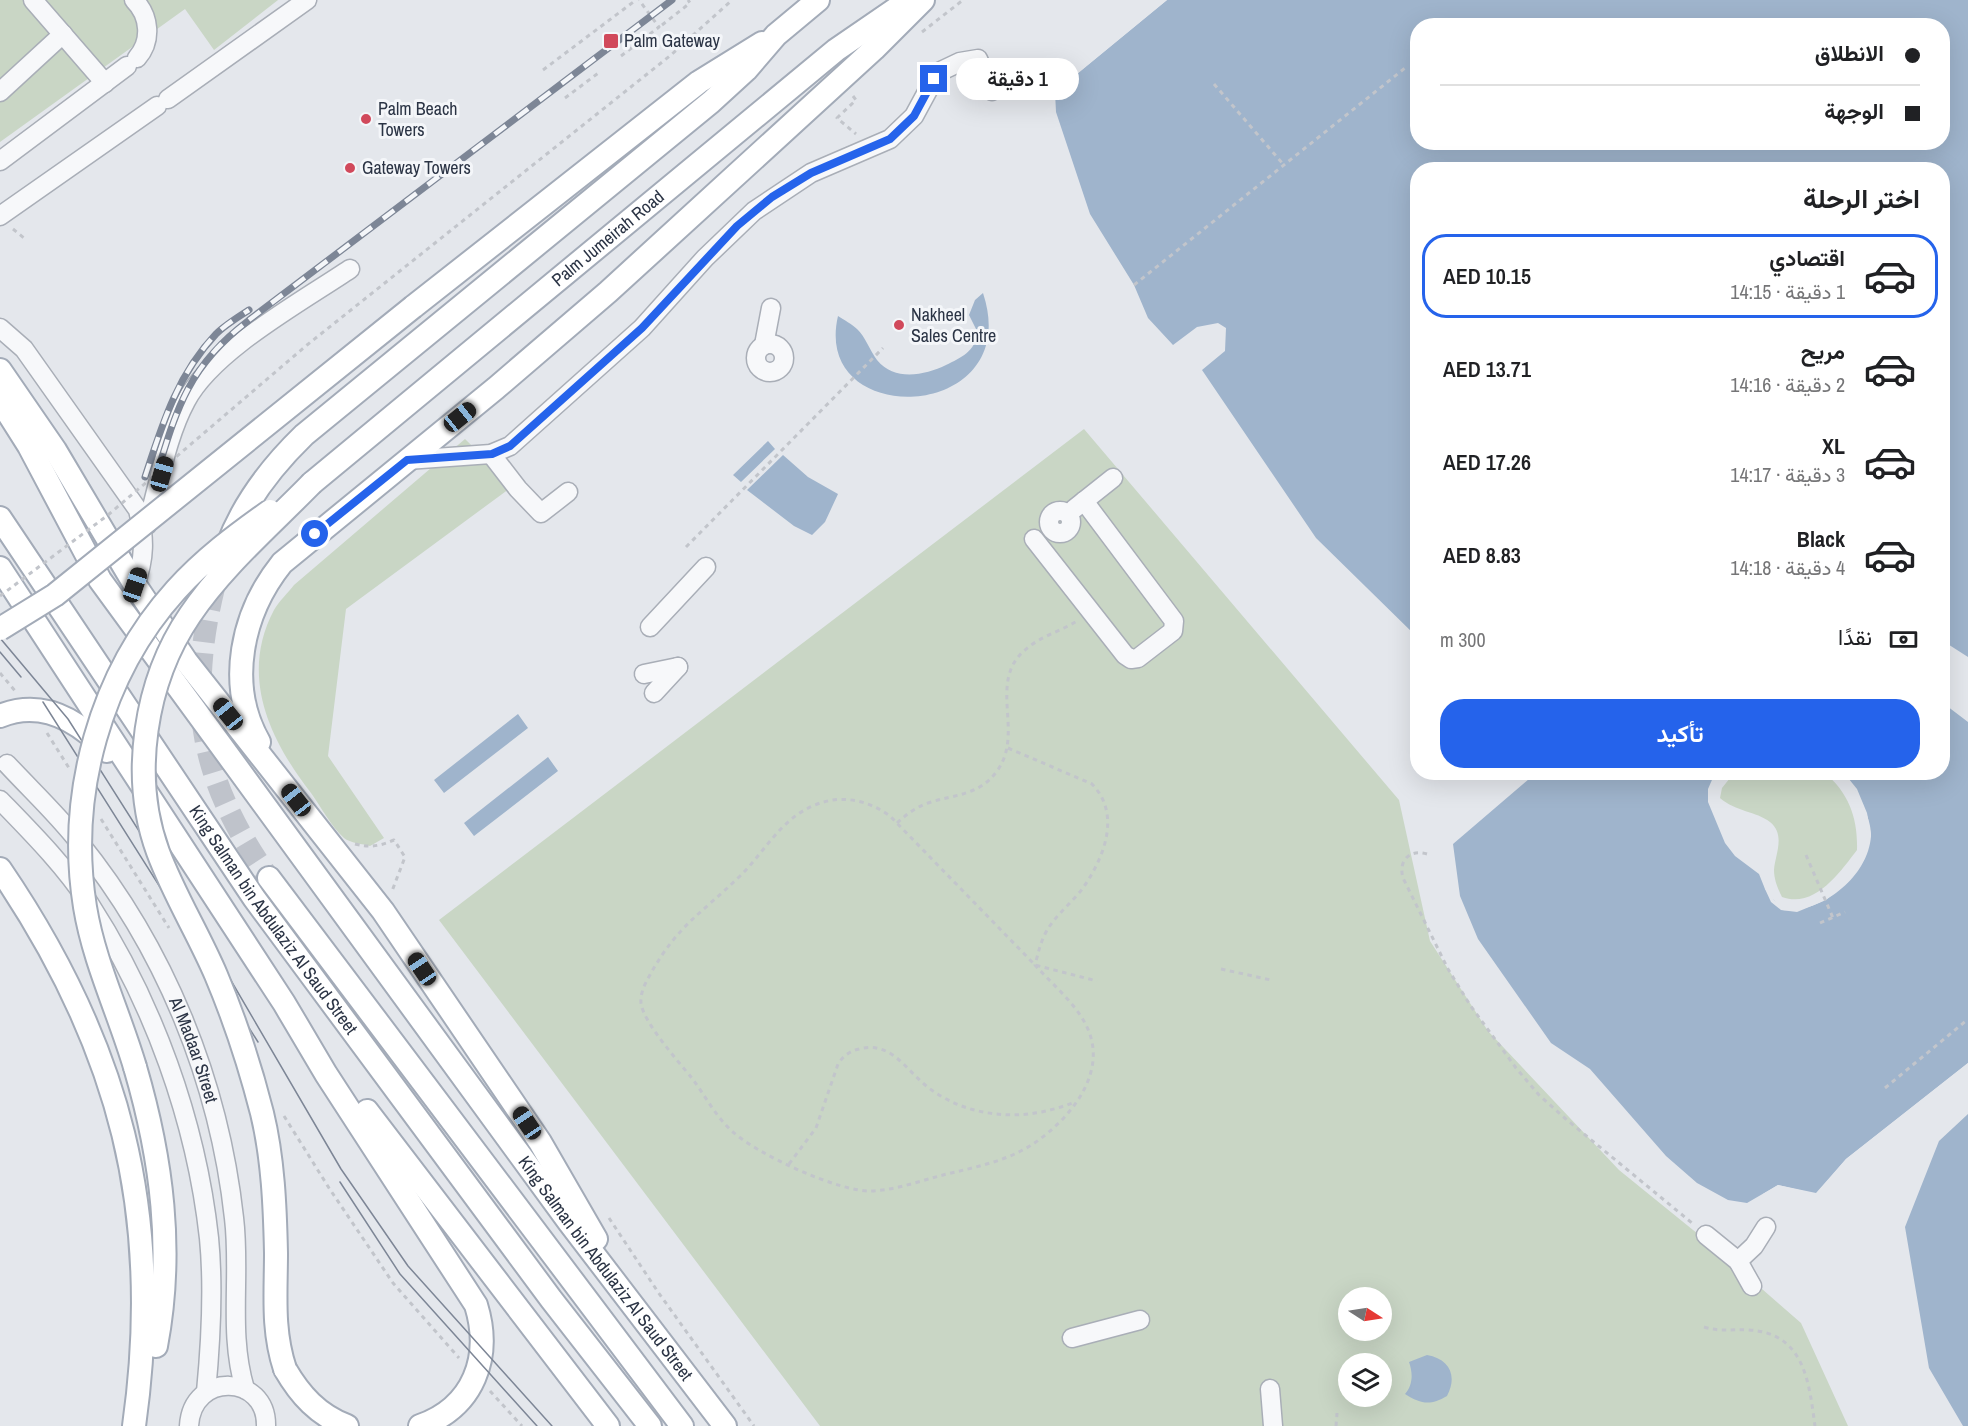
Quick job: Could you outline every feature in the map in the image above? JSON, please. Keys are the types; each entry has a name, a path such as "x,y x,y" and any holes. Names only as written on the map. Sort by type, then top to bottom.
{"main road":[{"path":"0,629 54,595 413,307 699,82 776,35 819,0"},
{"name":"Palm Jumeirah Road","path":"312,483 827,58 909,0"},
{"path":"284,783 257,738 244,698 242,657 250,616 264,588 282,563 608,292 850,80 923,0"},
{"path":"214,588 227,547 241,516 269,473 297,441 711,102 746,70 776,35"},
{"path":"0,370 55,450 135,585 186,662 383,911 540,1142 619,1283"},
{"name":"King Salman bin Abdulaziz Al Saud Street","path":"0,400 29,446 100,580 569,1222 619,1283 725,1426"},
{"path":"134,1426 152,1366 159,1333 164,1279 165,1225 160,1172 150,1119 135,1067 102,973 85,907 81,873 81,828 87,772 106,706 130,655 176,591 225,544 312,483"},
{"path":"312,483 207,591 189,616 161,670 148,720 144,760 146,791 157,848 230,1010 262,1116 274,1209 275,1329 285,1369 306,1400 321,1412 347,1426"},
{"name":"King Salman bin Abdulaziz Al Saud Street","path":"0,518 254,898 551,1299 650,1426"},
{"path":"0,568 284,1002 326,1074 476,1305 481,1321 483,1349 479,1371 472,1387 446,1413 420,1426"},
{"path":"0,716 30,708 51,711 68,719 102,747 154,804"},
{"path":"0,869 34,918 67,978 94,1039 129,1156 138,1211 144,1288 141,1376 134,1426"},
{"path":"269,878 682,1426"},
{"path":"284,1002 608,1426"}],"street":[{"path":"33,0 105,83"},
{"path":"0,216 307,0"},
{"path":"0,161 105,83 142,51 147,36 141,2"},
{"path":"0,92 63,34"},
{"path":"407,460 492,454 510,446 624,345 720,241 754,211 811,173 876,147 903,128 914,116 934,79 941,71 960,62 978,59 992,91"},
{"path":"135,585 144,561 145,535 178,417 195,386 226,354 350,269"},
{"path":"764,345 771,308"},
{"path":"0,328 24,349 125,489 138,510 145,535"},
{"path":"492,454 518,489 541,513 568,492"},
{"path":"1068,513 1113,478"},
{"path":"1034,539 1125,655 1131,659 1138,658 1174,628 1172,618 1084,501"},
{"path":"650,627 706,567"},
{"path":"644,674 678,667 654,693"},
{"name":"Al Madaar Street","path":"7,764 78,840 109,882 147,944 184,1018 211,1097 227,1167 234,1219 237,1270 236,1345 245,1389"},
{"name":"Al Madaar Street","path":"0,800 57,862 88,901 139,993 177,1090 191,1140 209,1237 211,1310 206,1392"},
{"path":"1738,1261 1754,1246 1766,1227"},
{"path":"1706,1234 1738,1261 1752,1286"},
{"path":"1072,1338 1140,1320"},
{"path":"189,1426 193,1407 206,1392 218,1386 232,1385 245,1389 262,1407 268,1424"},
{"path":"1270,1389 1273,1426"}],"path":[{"path":"543,70 637,0 660,27 621,56"},
{"path":"662,25 690,3 688,0"},
{"path":"0,596 108,515 307,345 671,55 732,0"},
{"path":"1134,285 1406,68"},
{"path":"565,98 601,71"},
{"path":"837,118 856,100 850,80"},
{"path":"1214,84 1283,164"},
{"path":"686,547 883,348"},
{"path":"897,822 927,804 962,796 982,786 999,769 1008,748 1010,725 1006,690 1011,667 1017,657 1033,644 1091,612"},
{"path":"1008,748 1092,784 1102,795 1108,809 1109,824 1096,864 1083,887 1046,933 1035,965"},
{"path":"851,800 873,805 897,822 1035,965 1079,1014 1089,1033 1093,1066 1085,1091 1052,1129 1011,1156 997,1162 891,1189 853,1190 789,1164 748,1144 717,1115 671,1054 643,1011 641,1003 644,986 663,952 682,927 740,876 792,818 818,803 851,800"},
{"path":"351,842 367,847 377,847 394,840 405,856 393,884 392,894"},
{"path":"1427,854 1420,852 1406,857 1402,863 1403,878 1448,969 1494,1040 1539,1095 1706,1234"},
{"path":"1806,855 1833,918"},
{"path":"1820,923 1845,912"},
{"path":"1035,965 1097,981"},
{"path":"1221,969 1271,980"},
{"path":"1885,1088 1967,1020"},
{"path":"789,1164 808,1142 819,1122 838,1064 842,1058 858,1049 885,1050 941,1096 978,1111 998,1115 1038,1114 1077,1102"},
{"path":"606,1214 658,1292 754,1426"},
{"path":"1704,1327 1724,1332 1758,1331 1781,1340 1790,1348 1806,1374 1815,1426"},
{"path":"1336,1426 1337,1413"}],"green space":[{"path":"0,0 278,0 214,50 185,9 0,142"},
{"path":"1084,429 1399,800 1430,941 1488,1031 1619,1170 1714,1247 1801,1323 1848,1426 820,1426 439,920"},
{"path":"465,439 513,486 346,609 328,756 384,838 370,846 353,842 344,838 330,822 296,773 272,729 264,706 260,683 259,659 264,635 278,603 294,585"},
{"path":"1728,780 1832,780 1846,798 1854,817 1857,850 1834,878 1816,893 1805,898 1782,897 1774,874 1779,839 1775,827 1764,818 1726,803 1720,798 1722,788"}],"water":[{"path":"1167,0 1968,0 1968,657 1950,645 1950,162 1410,162 1410,630 1316,538 1202,370 1225,351 1226,328 1218,323 1197,327 1173,345 1148,318 1134,285 1090,214 1056,112 1055,92"},
{"path":"983,293 988,336 975,367 949,388 917,396 883,394 855,379 838,354 838,316 857,329 884,367 901,374 920,374 938,369 962,357 974,345 978,333 969,315 975,300"},
{"path":"768,441 775,449 741,482 733,475"},
{"path":"783,455 808,477 838,494 825,522 812,535 794,526 747,490"},
{"path":"1950,708 1968,722 1968,1063 1846,1159 1816,1194 1778,1185 1747,1203 1728,1200 1697,1183 1666,1156 1590,1069 1551,1043 1478,939 1460,896 1453,844 1528,780 1712,780 1708,789 1708,802 1725,843 1735,856 1759,874 1765,889 1782,910 1797,910 1812,906 1840,890 1852,879 1868,851 1871,836 1869,820 1849,780 1950,780"},
{"path":"518,714 528,728 444,793 434,780"},
{"path":"548,757 558,771 474,836 464,823"},
{"path":"1968,1114 1968,1426 1963,1426 1929,1368 1905,1227 1939,1141"},
{"path":"1427,1355 1446,1364 1452,1381 1447,1396 1436,1401 1421,1402 1405,1394 1410,1387 1411,1379 1409,1362"}],"pier":[{"path":"1162,0 1167,0 1055,92 1055,89"},
{"path":"1847,780 1850,780 1857,789 1867,813 1871,835 1864,860 1848,882 1826,900 1797,912 1781,910 1771,902 1765,889 1764,876 1774,900 1783,907 1797,908 1813,903 1831,893 1845,880 1861,859 1868,835 1864,814 1855,790"},
{"path":"1968,1063 1968,1067 1848,1161 1817,1196 1779,1189 1763,1197 1763,1194 1778,1185 1816,1193 1846,1159"}],"tunnel":[{"path":"214,588 201,668 201,705 206,740 214,774 228,808 246,843 269,878"}],"tram line":[{"path":"0,638 68,719 198,924 341,1169 408,1266 552,1426"},
{"path":"0,652 21,677"},
{"path":"43,702 258,1042"},
{"path":"340,1182 400,1274 537,1426"}],"railway":[{"path":"249,320 672,0"},
{"path":"145,477 172,401 191,366 216,334 249,310"},
{"path":"155,480 178,411 197,373 227,338 248,321"}],"place":[{"name":"Palm Gateway","path":"611,41"},
{"name":"Palm Beach Towers","path":"366,119"},
{"name":"Gateway Towers","path":"350,168"},
{"name":"Nakheel Sales Centre","path":"899,325"}],"route":[{"path":"315,534 407,460 492,454 510,446 642,328 720,241 737,226 772,197 823,166 876,147 890,139 914,116 934,79"}]}
